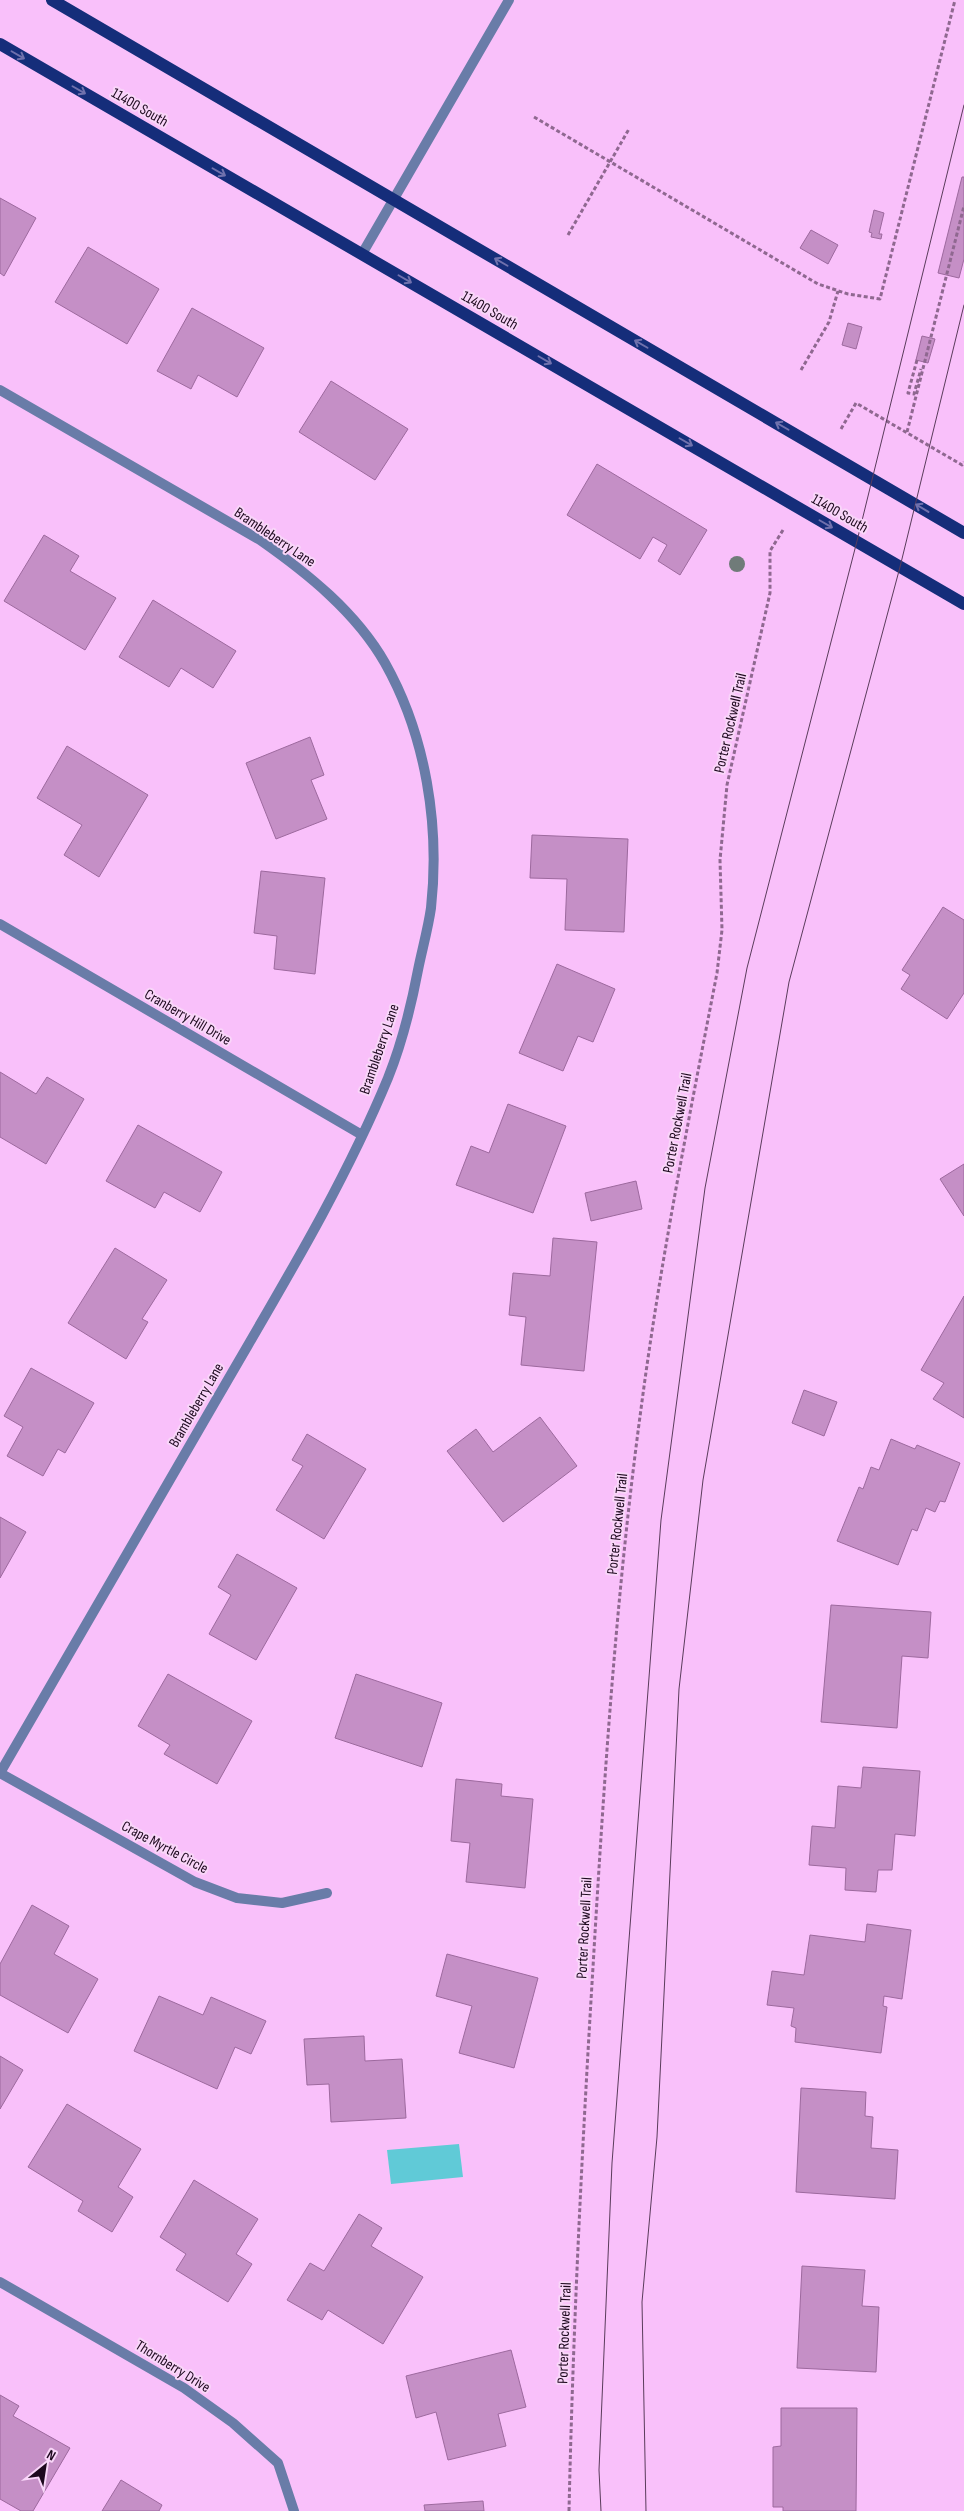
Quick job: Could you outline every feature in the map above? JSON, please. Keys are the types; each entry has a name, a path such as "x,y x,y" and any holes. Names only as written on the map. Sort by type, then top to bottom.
{"main road":[{"path":"52,0 964,533"},
{"name":"11400 South","path":"0,44 964,604"}],"street":[{"path":"362,254 509,0"},
{"name":"Brambleberry Lane","path":"0,390 260,540 295,565 328,594 359,626 384,662 408,713 425,767 434,838 431,909 408,1020 388,1077 362,1135 332,1199 0,1773"},
{"name":"Cranberry Hill Drive","path":"0,924 362,1135"},
{"name":"Crape Myrtle Circle","path":"0,1773 195,1882 237,1898 282,1903 327,1893"},
{"name":"Thornberry Drive","path":"0,2282 184,2388 233,2423 278,2464 294,2511"}],"path":[{"path":"534,117 818,284 838,292 880,299 955,0"},
{"path":"568,235 629,129"},
{"path":"907,432 964,206"},
{"path":"801,370 829,322 838,292"},
{"path":"917,360 908,393 914,394 922,367 924,368"},
{"path":"856,403 962,465 964,462"},
{"name":"Porter Rockwell Trail","path":"569,2511 588,2054 610,1705 624,1558 641,1410 661,1275 717,973 722,930 720,860 727,785 770,593 770,551"}],"shaded area":[{"path":"459,2144 463,2177 391,2184 387,2150"}],"building":[{"path":"962,177 964,177 964,259 959,278 938,273"},
{"path":"0,198 36,218 4,276 0,273"},
{"path":"874,210 884,213 879,234 882,234 881,239 871,237 872,233 869,232"},
{"path":"811,230 838,245 828,264 800,248"},
{"path":"88,247 159,289 127,344 55,302"},
{"path":"192,308 264,348 237,397 198,375 191,389 157,371"},
{"path":"848,323 862,327 856,349 842,345"},
{"path":"922,336 935,339 928,363 916,360"},
{"path":"331,381 408,429 375,480 299,432"},
{"path":"597,464 707,530 680,575 658,561 667,545 653,537 640,559 567,515"},
{"path":"44,535 79,556 70,571 116,598 85,650 4,601"},
{"path":"153,600 236,651 213,688 181,668 169,687 119,657"},
{"path":"310,737 324,775 311,780 327,819 276,839 246,763"},
{"path":"67,746 148,795 99,877 64,855 82,825 37,798"},
{"path":"532,835 628,839 624,932 565,930 567,879 530,878"},
{"path":"261,871 325,878 315,974 274,969 277,936 254,933"},
{"path":"943,907 964,920 964,993 947,1019 901,989 910,975 902,970"},
{"path":"557,964 615,989 593,1042 578,1036 563,1071 519,1053"},
{"path":"0,1072 36,1094 47,1077 84,1099 46,1164 0,1137"},
{"path":"508,1104 566,1126 533,1213 456,1185 471,1146 489,1153"},
{"path":"138,1125 222,1172 200,1212 164,1192 155,1208 106,1181"},
{"path":"964,1164 964,1216 940,1179"},
{"path":"636,1181 642,1209 591,1221 585,1193"},
{"path":"553,1238 597,1242 584,1371 521,1365 526,1317 509,1315 513,1273 550,1276"},
{"path":"115,1248 167,1280 142,1319 148,1322 126,1359 68,1323"},
{"path":"964,1296 964,1418 933,1399 944,1383 921,1370"},
{"path":"31,1368 94,1403 65,1453 58,1449 43,1476 7,1456 23,1427 4,1416"},
{"path":"804,1390 837,1402 824,1436 792,1423"},
{"path":"540,1417 577,1466 503,1522 447,1451 476,1429 493,1452"},
{"path":"307,1434 366,1469 324,1539 276,1510 303,1466 292,1460"},
{"path":"891,1439 915,1449 917,1445 960,1463 945,1502 940,1501 935,1512 926,1508 917,1531 912,1529 898,1565 837,1541 859,1487 863,1489 871,1467 879,1470"},
{"path":"0,1517 26,1532 0,1578"},
{"path":"237,1554 297,1588 256,1660 209,1634 231,1595 218,1587"},
{"path":"831,1605 931,1612 928,1658 902,1656 897,1728 821,1722"},
{"path":"168,1674 252,1721 217,1784 164,1754 170,1745 138,1726"},
{"path":"356,1674 442,1703 422,1767 335,1738"},
{"path":"863,1767 920,1771 915,1836 895,1834 892,1870 878,1870 876,1892 845,1890 846,1868 809,1865 812,1826 835,1828 838,1786 861,1788"},
{"path":"456,1779 502,1784 501,1796 533,1799 525,1888 466,1882 470,1843 451,1841"},
{"path":"32,1905 69,1926 54,1954 98,1979 68,2033 0,1995 0,1964"},
{"path":"867,1924 911,1930 902,1999 884,1996 883,2006 887,2007 881,2053 795,2042 796,2028 791,2026 794,2008 767,2005 772,1971 804,1975 810,1935 865,1942"},
{"path":"447,1954 538,1978 514,2068 459,2053 472,2006 436,1996"},
{"path":"159,1996 203,2015 211,1997 266,2021 251,2054 235,2047 217,2089 134,2051"},
{"path":"364,2036 365,2061 402,2059 406,2118 331,2122 329,2084 307,2085 304,2039"},
{"path":"0,2056 23,2070 0,2109"},
{"path":"801,2088 866,2092 865,2116 873,2117 871,2148 898,2150 895,2199 796,2192"},
{"path":"67,2104 141,2149 118,2187 133,2197 112,2232 78,2211 83,2201 28,2167"},
{"path":"194,2180 258,2219 236,2254 252,2264 228,2302 176,2270 186,2254 160,2237"},
{"path":"359,2214 382,2228 371,2246 423,2277 383,2344 328,2310 322,2320 287,2300 310,2263 324,2271"},
{"path":"802,2266 865,2270 862,2306 879,2307 876,2372 797,2368"},
{"path":"511,2350 526,2407 498,2414 506,2446 448,2460 436,2412 416,2418 406,2376"},
{"path":"0,2395 19,2406 13,2416 70,2448 33,2511 21,2511 0,2499"},
{"path":"781,2408 857,2408 856,2511 783,2511 783,2507 773,2507 773,2447 781,2446"},
{"path":"121,2480 162,2505 159,2511 102,2511"},
{"path":"483,2501 484,2511 425,2511 424,2505"}],"tram line":[{"path":"601,2511 599,2470 612,2163 661,1520 705,1188 747,968 857,541 964,105"},
{"path":"646,2511 642,2302 657,2137 679,1689 703,1480 789,982 900,567 964,305"}]}
